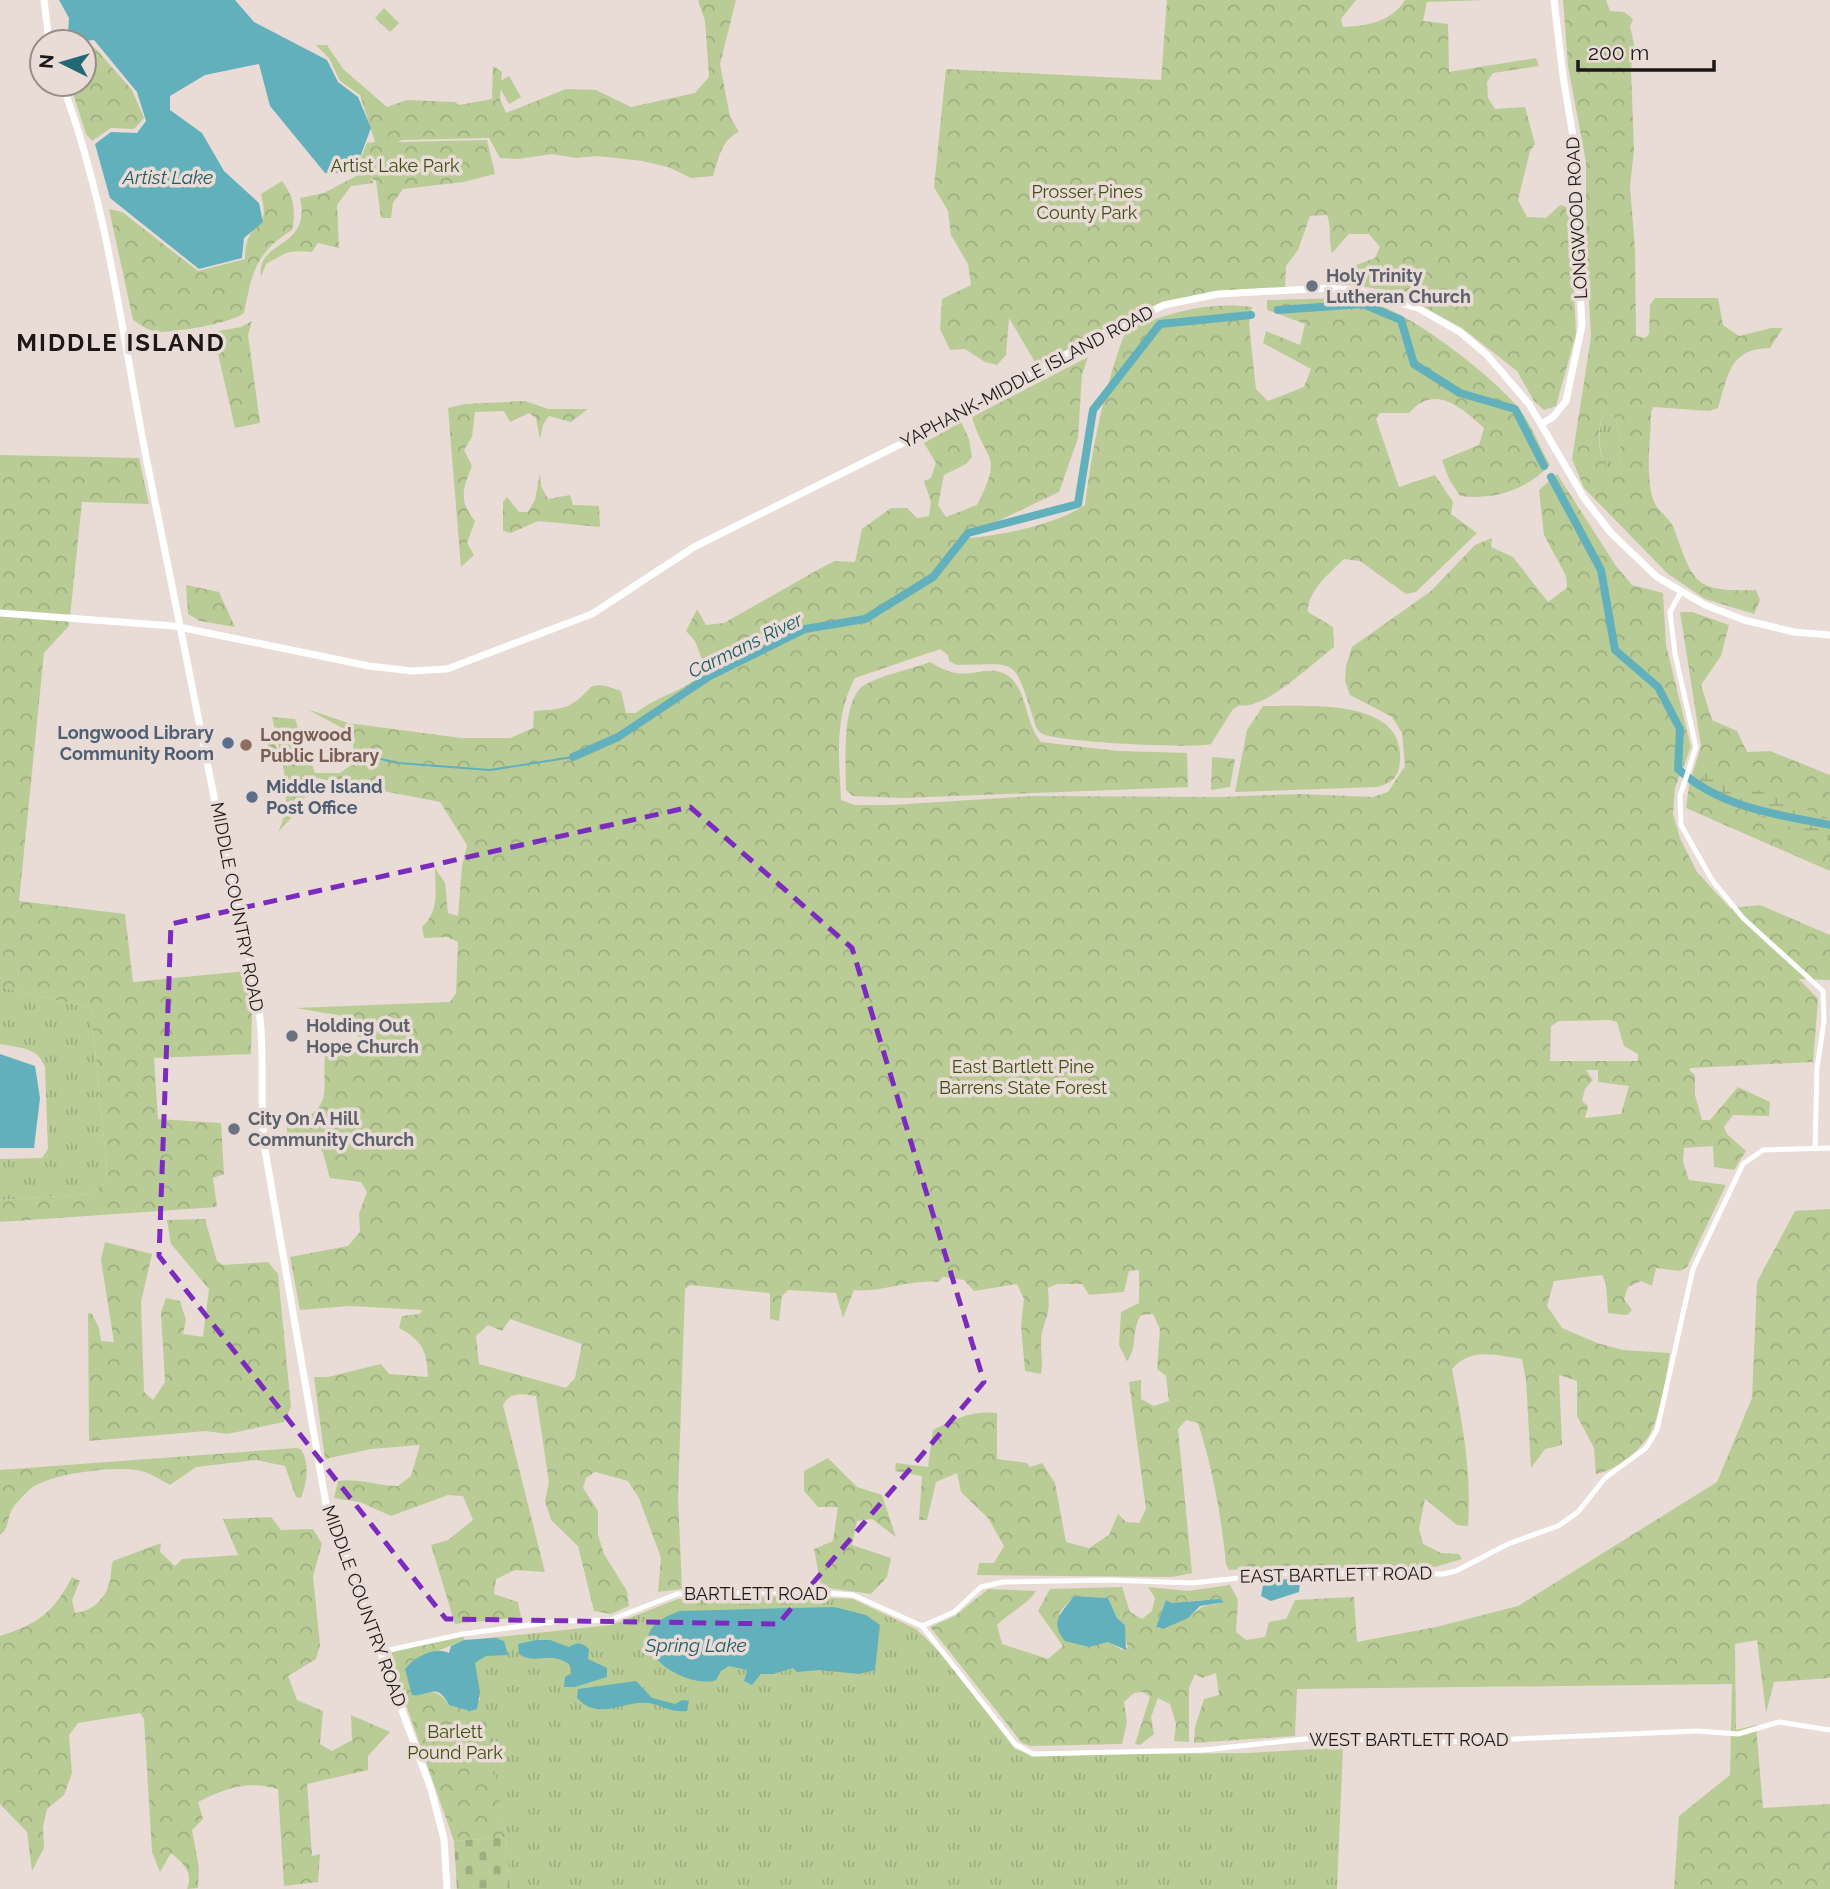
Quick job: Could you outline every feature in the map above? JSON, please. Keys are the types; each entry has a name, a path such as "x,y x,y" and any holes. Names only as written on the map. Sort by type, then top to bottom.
{"main road":[{"path":"44,0 47,28"},
{"name":"LONGWOOD ROAD","path":"1541,424 1553,416 1566,401 1582,325 1576,221 1576,155 1554,0"},
{"name":"MIDDLE COUNTRY ROAD","path":"66,98 107,234 147,460 182,627 204,751 244,933 260,1021 261,1107 265,1151 318,1470 329,1515 436,1805 444,1839 447,1889"},
{"name":"YAPHANK-MIDDLE ISLAND ROAD","path":"0,613 182,627 369,666 429,671 462,665 592,614 694,547 941,424 1136,317 1192,297 1346,289 1418,308 1460,332 1494,361 1541,424 1584,498 1611,533 1647,569 1681,592 1726,613 1765,626 1830,635"}],"street":[{"path":"1681,592 1670,612 1675,654 1696,747 1679,806 1681,825 1712,880 1743,918 1823,991 1824,1020 1817,1068 1815,1149"},
{"name":"EAST BARTLETT ROAD","path":"922,1626 954,1612 981,1587 1003,1582 1118,1580 1192,1583 1285,1573 1443,1574 1456,1571 1508,1544 1558,1526 1578,1512 1605,1478 1646,1448 1657,1430 1693,1269 1743,1164 1763,1150 1830,1148"},
{"name":"BARTLETT ROAD","path":"380,1653 463,1634 559,1621 610,1620 677,1594 797,1591 853,1595 922,1626"},
{"name":"WEST BARTLETT ROAD","path":"922,1626 1015,1745 1032,1754 1204,1750 1314,1738 1411,1743 1697,1731 1738,1734 1779,1722 1830,1730"}],"highlighted area":[{"path":"690,807 852,948 984,1382 778,1624 446,1619 159,1256 171,924"}],"green space":[{"name":"Artist Lake Park","path":"698,0 736,0 720,64 730,117 739,132 724,145 713,176 691,178 668,167 597,156 576,158 552,154 518,159 500,158 489,138 402,140 398,142 487,140 495,174 463,182 403,189 393,203 391,218 381,218 376,181 370,178 374,183 351,186 337,205 339,248 318,243 312,252 288,253 266,264 261,277 261,265 266,256 298,227 302,215 300,198 324,193 358,175 363,176 355,172 367,143 375,142 360,95 340,81 329,58 316,45 327,45 343,69 387,107 407,100 455,102 459,105 492,99 493,66 502,72 500,99 506,113 566,89 596,90 631,107 695,93 709,77 705,21"},
{"name":"Prosser Pines County Park","path":"1167,0 1356,0 1341,19 1343,27 1369,24 1386,18 1405,0 1487,0 1427,2 1423,21 1448,24 1449,72 1536,58 1539,66 1493,73 1487,82 1488,98 1495,109 1525,107 1535,144 1530,151 1518,200 1527,217 1546,218 1560,205 1570,208 1576,334 1556,406 1544,410 1534,401 1517,371 1462,328 1393,291 1337,283 1354,266 1375,258 1380,247 1369,234 1349,234 1332,253 1327,215 1310,216 1298,250 1286,266 1285,288 1192,297 1157,308 1039,369 1009,318 1006,355 997,365 985,362 965,349 950,350 940,329 942,299 971,285 968,264 951,235 948,211 934,187 946,69 1161,80"},
{"path":"1563,0 1606,0 1610,11 1624,12 1633,19 1630,26 1634,44 1631,70 1634,150 1630,186 1635,249 1636,336 1645,338 1649,334 1650,305 1655,298 1718,298 1723,325 1739,336 1771,328 1783,328 1770,348 1746,353 1732,366 1718,408 1709,411 1653,407 1651,413 1649,479 1655,504 1672,525 1692,573 1708,586 1719,589 1756,590 1760,600 1754,614 1705,599 1668,574 1584,488 1572,459 1591,337 1586,245 1586,162 1568,66","holes":["1605,413 1613,415 1620,435 1620,456 1617,469 1611,471 1603,460 1599,435"]},
{"path":"384,8 399,23 390,32 375,18"},
{"path":"98,51 132,90 144,118 134,129 111,128 92,141 86,134 74,98 98,98"},
{"path":"509,76 521,97 509,104 497,83"},
{"path":"282,181 293,204 292,230 270,247 257,265 244,313 215,324 166,332 151,330 133,320 109,209 122,212 198,271 245,259 250,235 263,219 261,194"},
{"name":"East Bartlett Pine Barrens State Forest","path":"1324,299 1353,300 1395,312 1452,348 1503,392 1525,418 1550,465 1530,481 1509,492 1486,496 1460,496 1449,479 1442,460 1479,445 1484,428 1467,413 1438,399 1419,404 1409,413 1380,413 1376,419 1399,487 1435,475 1453,502 1451,514 1477,533 1416,592 1406,594 1360,561 1344,559 1315,590 1308,612 1333,627 1334,647 1302,674 1262,701 1233,709 1211,744 1124,744 1070,739 1041,733 1035,724 1021,681 1010,667 991,664 957,665 949,661 948,655 940,649 855,678 844,707 839,738 841,800 855,805 890,805 1033,796 1219,797 1299,794 1373,797 1388,792 1405,766 1402,733 1392,717 1350,695 1345,681 1352,647 1431,591 1475,545 1492,538 1491,547 1513,557 1548,602 1567,588 1566,576 1544,535 1539,490 1557,474 1616,566 1632,585 1663,593 1666,645 1691,747 1675,788 1673,814 1680,838 1697,872 1730,908 1760,905 1830,935 1830,980 1799,979 1818,999 1813,1062 1689,1070 1695,1075 1695,1095 1702,1120 1710,1120 1738,1087 1770,1102 1769,1116 1733,1115 1724,1127 1727,1134 1746,1151 1734,1170 1714,1167 1713,1146 1684,1148 1683,1162 1689,1180 1726,1185 1687,1267 1680,1271 1656,1268 1652,1286 1641,1281 1628,1287 1624,1299 1632,1310 1627,1315 1608,1313 1606,1284 1602,1275 1554,1281 1547,1306 1562,1328 1597,1343 1623,1350 1670,1353 1661,1403 1647,1439 1619,1464 1596,1474 1594,1448 1577,1416 1577,1381 1559,1375 1562,1445 1545,1449 1531,1468 1526,1380 1522,1359 1475,1355 1459,1362 1452,1369 1467,1466 1468,1526 1457,1525 1425,1499 1419,1529 1423,1544 1441,1553 1459,1554 1462,1559 1428,1569 1278,1567 1229,1570 1216,1493 1198,1423 1186,1420 1178,1429 1192,1573 1172,1577 977,1575 979,1563 994,1563 1004,1546 988,1518 961,1492 957,1473 936,1482 927,1520 919,1520 922,1476 895,1471 896,1463 928,1467 933,1430 972,1414 997,1413 997,1459 1027,1463 1030,1467 1042,1463 1055,1483 1066,1542 1089,1548 1109,1535 1118,1514 1126,1522 1139,1523 1146,1509 1129,1382 1141,1380 1141,1399 1154,1406 1169,1401 1166,1376 1157,1369 1160,1329 1153,1314 1141,1315 1127,1361 1119,1345 1121,1312 1139,1303 1139,1270 1129,1271 1124,1292 1089,1295 1082,1284 1057,1284 1048,1288 1048,1312 1041,1338 1041,1374 1025,1371 1021,1325 1024,1299 1017,1284 974,1291 964,1280 943,1277 938,1282 854,1290 843,1318 836,1293 788,1290 782,1296 779,1321 770,1319 770,1293 690,1285 685,1289 678,1497 682,1589 658,1592 661,1558 639,1498 628,1481 595,1472 586,1478 583,1488 598,1511 598,1535 604,1554 627,1591 629,1606 611,1614 594,1611 578,1546 551,1520 545,1501 549,1482 536,1396 517,1394 503,1405 545,1572 515,1570 496,1579 494,1594 518,1602 521,1617 455,1624 431,1545 448,1540 473,1520 463,1496 448,1495 391,1516 360,1502 334,1498 338,1481 398,1486 411,1476 420,1445 371,1449 325,1459 314,1377 328,1377 381,1364 389,1374 428,1377 422,1347 399,1328 402,1316 420,1314 422,1310 350,1306 300,1310 290,1257 348,1246 360,1232 359,1214 367,1192 361,1182 330,1178 323,1153 314,1139 287,1138 287,1127 304,1119 321,1104 325,1087 326,1048 348,1054 368,1049 343,1016 296,1008 450,1002 456,993 458,942 447,937 424,938 422,927 434,907 435,868 445,883 448,913 458,916 462,866 467,845 440,802 317,778 293,816 278,832 286,805 286,790 272,717 295,719 315,773 340,773 354,763 353,739 346,730 307,709 348,723 461,738 510,738 533,728 534,711 565,707 590,688 600,685 621,691 626,713 636,713 690,683 706,670 695,641 686,631 697,609 706,625 724,623 835,561 855,562 862,529 891,508 907,508 917,518 929,516 931,502 924,481 931,478 936,463 924,443 961,422 969,439 972,457 966,464 944,475 938,505 946,517 977,505 991,466 972,417 1088,357 1082,375 1078,438 1059,492 960,539 1025,529 1085,505 1100,416 1126,330 1157,318 1203,307 1252,307 1249,324 1256,389 1268,401 1304,387 1311,369 1263,343 1266,331 1300,345 1305,324 1267,310 1267,300","holes":["1559,1021 1617,1022 1624,1046 1638,1054 1638,1061 1550,1061 1551,1026","1586,1070 1598,1070 1598,1082 1629,1086 1621,1114 1585,1118 1588,1106 1582,1101 1585,1089 1593,1080","510,1319 582,1344 575,1378 566,1388 479,1364 476,1336 488,1325 502,1331"]},
{"path":"252,321 248,335 260,423 235,428 213,332 241,327"},
{"path":"525,401 548,409 588,409 571,422 549,416 543,425 540,439 536,418 529,413 510,422 504,411 475,412 472,437 464,450 472,466 466,481 464,501 475,521 467,543 474,555 461,567 448,408 465,404"},
{"path":"1605,413 1613,415 1620,435 1619,463 1617,470 1611,471 1603,460 1600,443 1600,426"},
{"path":"0,455 139,458 149,504 82,502 69,626 44,653 19,901 125,914 133,982 246,971 252,1015 251,1054 154,1058 158,1119 221,1123 224,1174 213,1178 217,1207 0,1222 0,1200 91,1194 108,1180 91,1008 0,987"},
{"path":"540,473 541,486 548,499 570,495 573,505 599,506 600,527 538,521 511,533 503,531 503,502 507,497 519,512 528,512 535,500"},
{"path":"186,585 219,592 235,627 200,621 188,614"},
{"path":"1680,612 1692,612 1729,625 1721,656 1701,685 1712,720 1737,731 1747,752 1770,751 1830,775 1830,871 1686,808 1689,785 1701,746"},
{"path":"930,662 955,673 999,671 1012,679 1041,742 1118,751 1187,753 1188,787 903,798 853,796 846,790 846,735 851,705 856,694 869,682"},
{"path":"1263,706 1326,707 1370,716 1387,726 1398,741 1400,762 1396,776 1387,784 1377,787 1235,792 1247,730"},
{"path":"274,735 279,760 273,761 264,737"},
{"path":"1212,757 1235,759 1230,787 1211,790"},
{"path":"1707,770 1830,819 1830,841 1697,794"},
{"path":"0,987 91,1008 108,1180 91,1194 0,1200 0,1159 42,1158 48,1149 45,1067 33,1052 0,1044"},
{"path":"1830,1209 1830,1678 1774,1682 1766,1713 1757,1640 1735,1644 1736,1730 1756,1725 1763,1808 1830,1804 1830,1889 1674,1889 1679,1816 1730,1775 1732,1684 1297,1689 1295,1736 1194,1743 1195,1727 1204,1699 1219,1695 1216,1673 1202,1678 1195,1674 1189,1688 1189,1742 1174,1741 1176,1724 1170,1704 1158,1698 1151,1717 1154,1734 1140,1745 1135,1744 1150,1697 1143,1692 1134,1693 1124,1702 1127,1722 1122,1744 1030,1746 1022,1743 930,1627 955,1616 988,1589 1036,1591 997,1625 1002,1644 1048,1659 1063,1646 1038,1611 1050,1589 1122,1587 1130,1612 1142,1619 1152,1611 1155,1598 1148,1587 1188,1591 1230,1585 1238,1600 1236,1632 1246,1640 1265,1637 1269,1622 1286,1619 1295,1600 1354,1597 1357,1642 1436,1627 1518,1606 1717,1482 1752,1398 1757,1282 1795,1211","holes":["1074,1596 1108,1598 1117,1618 1125,1625 1124,1635 1128,1647 1122,1650 1108,1641 1083,1646 1079,1643 1059,1613","1203,1600 1217,1604 1203,1607 1167,1627 1156,1627 1159,1618 1168,1608 1180,1603"]},
{"path":"205,1219 217,1261 223,1265 268,1262 278,1274 291,1407 284,1422 227,1434 206,1431 89,1441 88,1313 92,1314 99,1328 101,1341 114,1342 101,1260 105,1242 152,1254 141,1302 144,1392 153,1400 165,1382 161,1312 166,1298 180,1301 186,1320 183,1334 203,1337 209,1289 171,1244 167,1220"},
{"path":"301,1449 307,1467 301,1498 296,1497 285,1466 256,1460 196,1467 170,1485 141,1471 96,1470 37,1484 13,1508 6,1528 0,1535 0,1470"},
{"path":"828,1458 857,1487 882,1495 896,1537 872,1519 857,1521 852,1545 891,1558 887,1577 871,1594 821,1587 814,1549 833,1541 838,1507 818,1507 804,1491 804,1471"},
{"path":"271,1517 281,1530 313,1529 322,1544 313,1576 320,1645 316,1659 288,1676 297,1700 323,1711 320,1744 332,1751 352,1740 351,1715 390,1732 368,1756 368,1770 307,1784 312,1856 320,1854 318,1882 284,1886 278,1789 257,1785 227,1789 198,1802 203,1819 192,1830 199,1868 198,1888 187,1889 188,1873 171,1853 160,1872 152,1852 144,1719 140,1713 78,1723 69,1735 72,1773 64,1795 47,1809 43,1827 44,1848 32,1871 27,1832 0,1804 0,1636 25,1627 44,1615 72,1577 80,1581 72,1600 75,1613 91,1607 104,1595 110,1581 113,1561 161,1543 160,1552 175,1566 182,1559 238,1555 223,1519"},
{"path":"796,1596 853,1599 916,1629 946,1658 1015,1749 1033,1755 1249,1753 1343,1747 1337,1889 510,1889 506,1837 469,1640 611,1625 678,1599"},
{"name":"Barlett Pound Park","path":"463,1634 464,1640 419,1659 406,1669 412,1694 437,1693 449,1705 480,1700 479,1682 506,1837 454,1841 387,1651"},
{"path":"506,1837 510,1889 457,1889 454,1841"}],"water":[{"name":"Artist Lake","path":"59,0 235,0 254,22 327,60 338,82 358,97 371,128 354,173 325,173 270,106 259,64 205,75 170,96 170,110 202,133 224,171 259,203 263,222 244,238 242,258 199,269 110,198 95,144 111,132 137,133 146,121 137,92 98,45 98,28 68,28 69,18"},
{"path":"0,1054 35,1066 40,1098 34,1148 0,1148"},
{"path":"1286,1579 1300,1583 1299,1592 1271,1601 1261,1596 1263,1585"},
{"path":"1074,1596 1108,1598 1117,1618 1125,1625 1126,1650 1108,1642 1089,1647 1065,1641 1057,1623"},
{"path":"1219,1599 1224,1602 1200,1606 1188,1618 1163,1629 1156,1627 1166,1600 1172,1603"},
{"name":"Spring Lake","path":"834,1607 866,1615 880,1625 875,1670 859,1674 819,1670 797,1672 793,1668 773,1674 761,1674 752,1685 744,1681 747,1670 729,1666 721,1671 716,1680 706,1682 680,1675 657,1660 650,1650 648,1639 652,1628 664,1618 680,1611"},
{"path":"495,1638 504,1641 508,1655 486,1656 475,1663 480,1693 477,1709 470,1711 449,1705 436,1692 412,1695 405,1669 414,1660 431,1652 449,1653 451,1646 464,1640"},
{"path":"550,1640 569,1647 584,1645 589,1649 588,1659 607,1668 607,1677 575,1687 564,1687 565,1677 572,1673 569,1664 554,1658 531,1659 519,1654 518,1644"},
{"path":"636,1681 652,1698 675,1704 682,1700 689,1701 687,1711 676,1711 648,1703 594,1708 577,1698 578,1689"}],"waterway":[{"name":"Carmans River","path":"1278,310 1363,304 1401,320 1414,364 1460,393 1515,409 1544,466"},
{"name":"Carmans River","path":"573,757 618,737 710,676 805,629 865,619 933,577 968,533 1078,504 1093,410 1160,324 1251,315"},
{"name":"Carmans River","path":"1551,477 1601,570 1615,650 1658,687 1680,729 1678,769 1712,793 1730,801 1769,813 1830,825"},
{"path":"363,755 398,763 490,770 573,757"}],"place":[{"name":"Holy Trinity Lutheran Church","path":"1312,286"},
{"name":"Longwood Library Community Room","path":"228,743"},
{"name":"Longwood Public Library","path":"246,745"},
{"name":"Middle Island Post Office","path":"252,797"},
{"name":"Holding Out Hope Church","path":"292,1036"},
{"name":"City On A Hill Community Church","path":"234,1129"}],"district":[{"name":"MIDDLE ISLAND","path":"121,343"}]}
